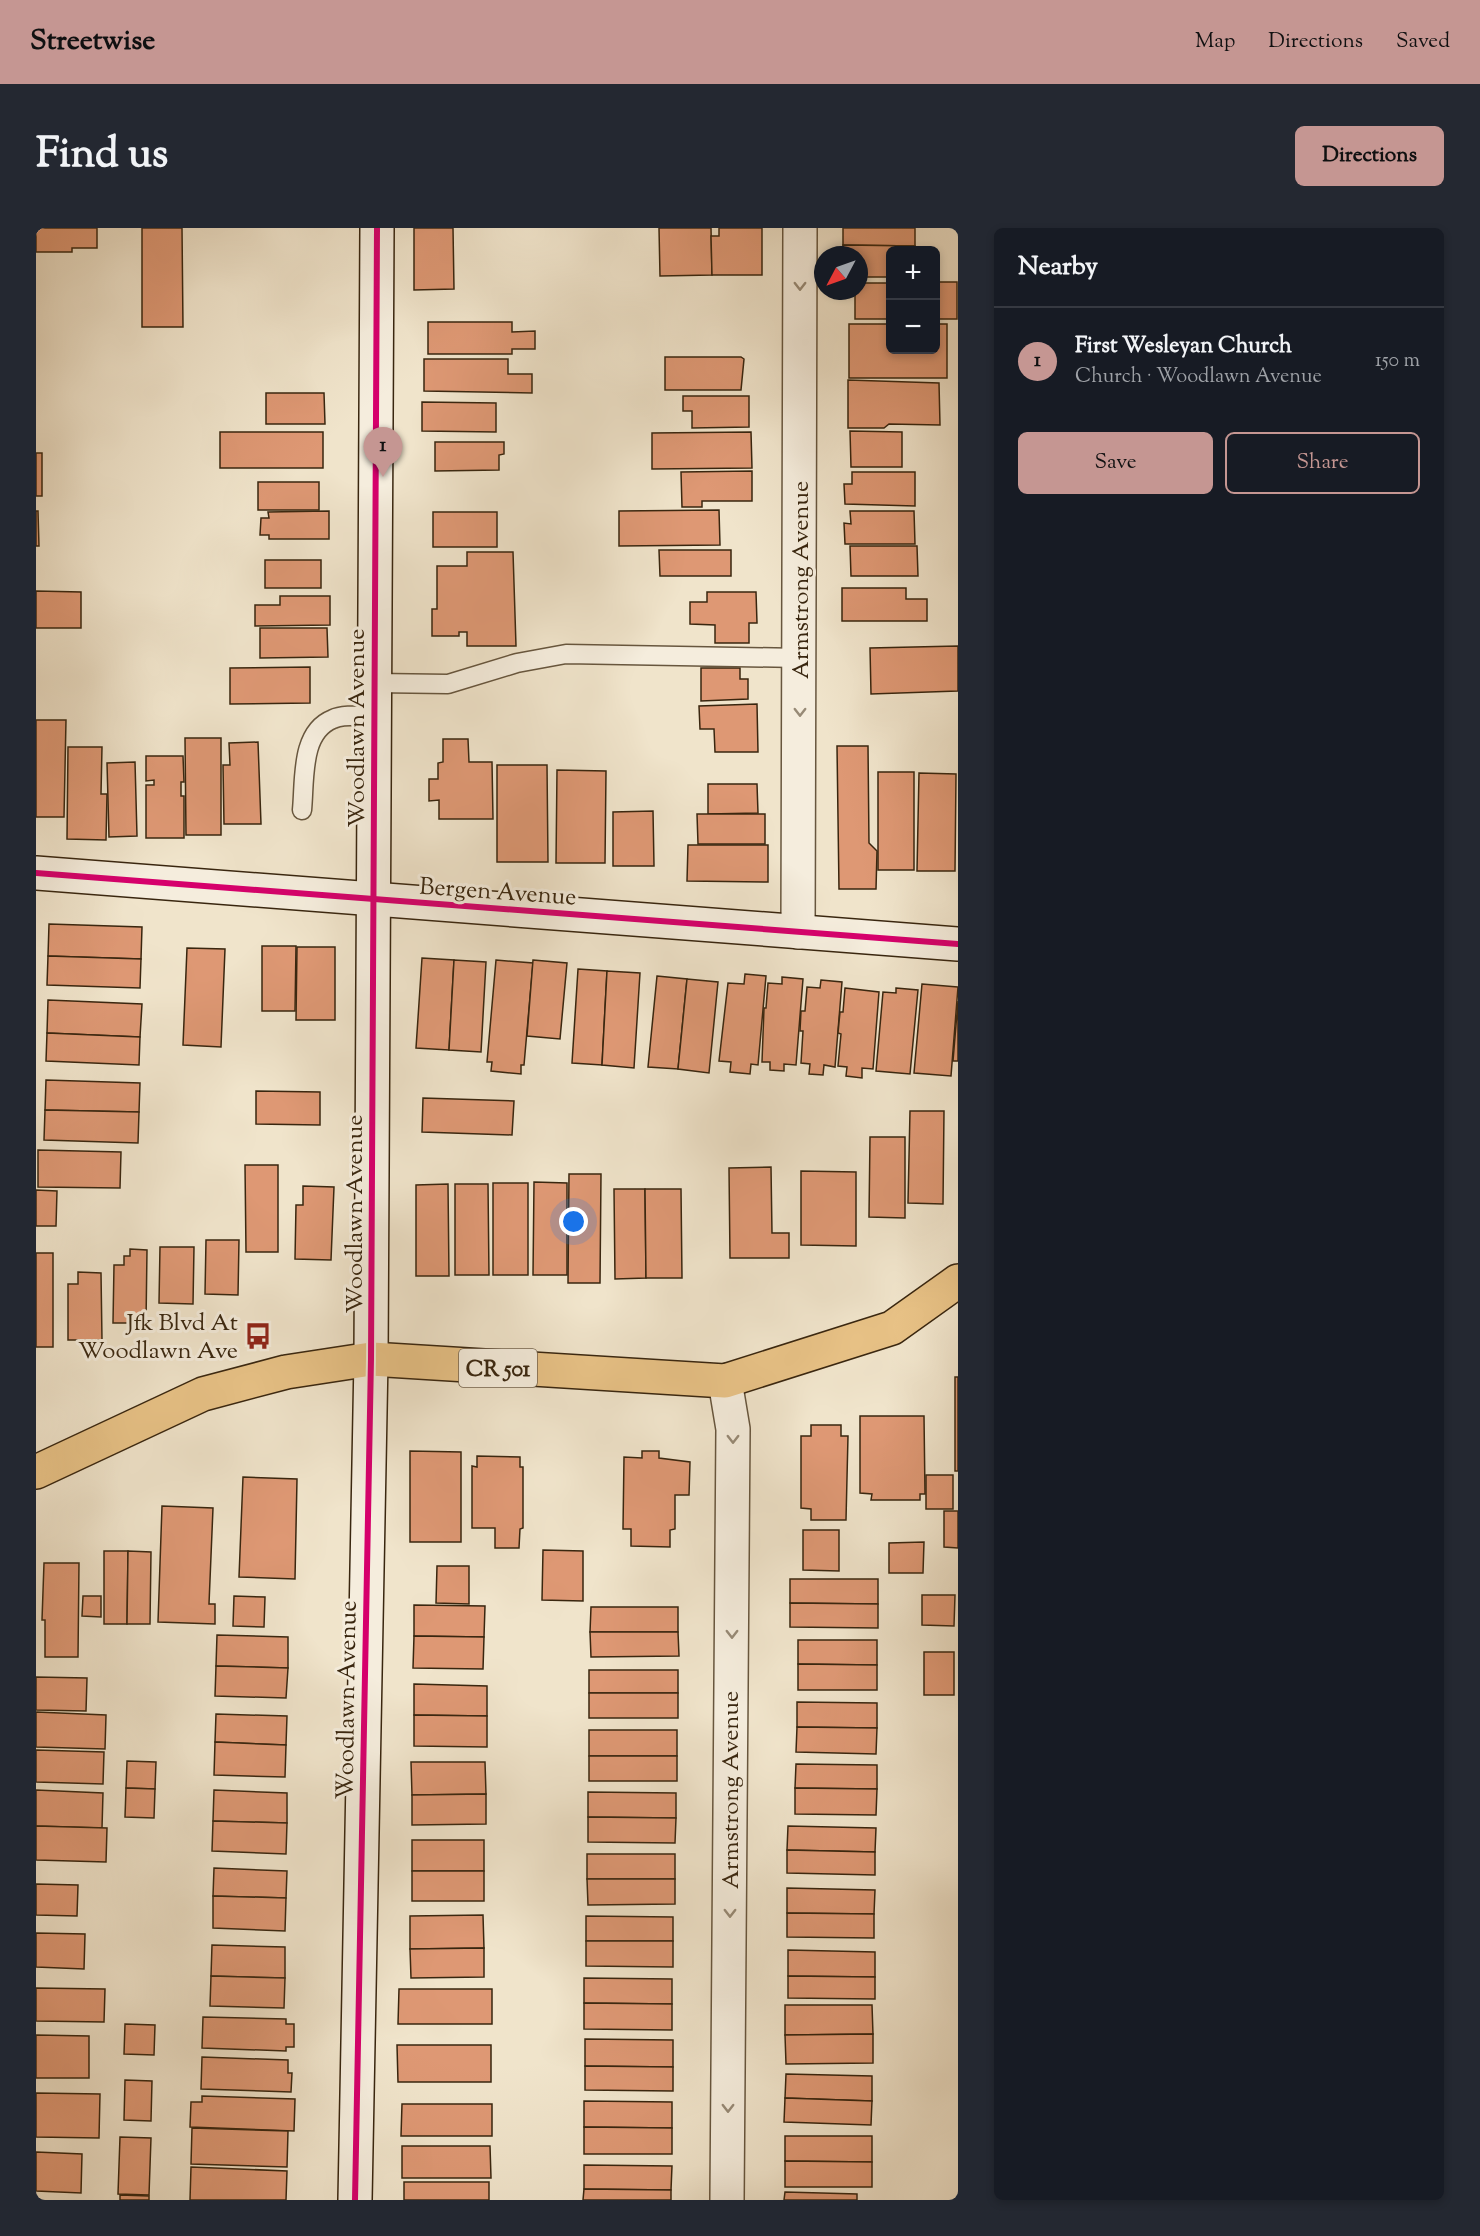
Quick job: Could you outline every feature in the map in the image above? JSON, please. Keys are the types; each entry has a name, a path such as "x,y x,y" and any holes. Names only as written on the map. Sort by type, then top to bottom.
{"main road":[{"name":"CR 501","path":"36,1472 203,1394 286,1372 371,1359 725,1381 892,1328 958,1281"}],"street":[{"name":"Woodlawn Avenue","path":"355,2200 371,1359 376,228"},
{"name":"Armstrong Avenue","path":"798,932 800,228"},
{"name":"Bergen Avenue","path":"36,873 958,944"},
{"name":"Armstrong Avenue","path":"725,1381 733,1429 728,2200"}],"lane":[{"path":"375,684 448,684 517,663 566,654 800,658"},
{"path":"302,810 308,752 315,730 334,718 374,716"}],"building":[{"path":"36,228 97,228 97,248 72,248 72,252 36,252"},
{"path":"142,228 182,228 183,327 142,327"},
{"path":"414,228 453,228 454,289 414,290"},
{"path":"659,228 711,228 712,275 660,276"},
{"path":"719,228 762,228 762,275 712,275 711,236 719,236"},
{"path":"843,228 915,228 915,246 843,245"},
{"path":"843,245 915,246 886,246 886,277 868,277 868,246"},
{"path":"940,282 957,282 957,319 940,319"},
{"path":"868,283 886,283 886,319 855,319 855,300 868,300"},
{"path":"428,322 512,322 512,332 535,331 535,349 512,349 512,354 428,354"},
{"path":"849,324 886,324 886,354 940,354 940,324 947,324 947,378 849,378"},
{"path":"665,357 741,357 744,359 741,390 665,390"},
{"path":"424,359 508,359 508,374 532,374 532,393 424,391"},
{"path":"848,380 939,383 940,425 889,424 884,428 848,428"},
{"path":"266,393 324,393 325,424 266,424"},
{"path":"683,396 749,396 749,427 692,428 692,411 683,411"},
{"path":"422,402 496,403 496,432 422,431"},
{"path":"850,431 902,432 902,467 851,467"},
{"path":"220,432 323,432 323,468 220,468"},
{"path":"751,432 752,468 652,469 652,433"},
{"path":"435,442 504,442 504,454 499,455 499,470 435,471"},
{"path":"36,453 42,453 42,496 36,496"},
{"path":"752,471 752,501 702,501 702,507 682,507 681,472"},
{"path":"852,472 915,472 915,506 845,504 844,484 852,484"},
{"path":"258,482 319,482 319,510 258,510"},
{"path":"719,510 720,545 619,546 619,511"},
{"path":"36,511 38,511 39,546 36,546"},
{"path":"329,511 329,539 269,539 269,535 260,535 261,518 269,518 268,512"},
{"path":"850,511 914,511 915,544 845,544 844,523 851,524"},
{"path":"433,512 497,512 497,547 433,547"},
{"path":"850,546 917,546 918,576 851,576"},
{"path":"659,550 731,550 731,576 660,576"},
{"path":"467,552 513,552 516,646 467,646 467,632 459,632 459,636 432,636 432,609 437,609 437,566 467,566"},
{"path":"265,560 321,560 321,588 265,588"},
{"path":"842,588 906,588 906,599 927,599 927,621 842,621"},
{"path":"36,591 81,592 81,628 36,628"},
{"path":"707,592 756,592 757,623 749,623 749,643 715,643 715,625 690,624 690,602 707,602"},
{"path":"280,596 330,596 330,625 255,626 255,605 280,605"},
{"path":"260,628 327,628 328,657 260,658"},
{"path":"958,646 958,691 871,694 870,648"},
{"path":"310,667 310,703 230,704 230,668"},
{"path":"701,668 740,668 740,679 748,679 748,699 701,701"},
{"path":"757,704 758,752 715,752 714,729 700,729 699,706"},
{"path":"36,720 66,720 64,817 36,817"},
{"path":"185,738 221,738 221,835 186,835"},
{"path":"443,739 468,739 469,762 492,762 493,819 439,819 439,800 429,801 429,779 438,779 438,763 443,762"},
{"path":"258,742 261,824 224,824 223,765 230,765 229,743"},
{"path":"837,746 868,746 869,843 877,851 876,889 839,889"},
{"path":"68,747 102,747 101,794 107,794 106,840 67,839"},
{"path":"146,756 183,756 184,782 181,782 181,796 184,796 184,838 146,838 146,785 154,785 154,780 146,781"},
{"path":"135,762 137,836 109,837 107,763"},
{"path":"497,765 547,765 548,862 497,862"},
{"path":"557,770 606,771 605,863 556,863"},
{"path":"878,772 914,772 914,870 878,870"},
{"path":"919,773 956,774 955,871 917,871"},
{"path":"708,784 757,784 758,813 708,814"},
{"path":"653,811 654,866 613,866 613,812"},
{"path":"697,814 765,814 765,844 698,844"},
{"path":"688,845 768,845 768,882 687,881"},
{"path":"49,924 142,927 141,959 48,956"},
{"path":"262,946 296,946 295,1011 262,1011"},
{"path":"297,947 335,947 335,1020 296,1020"},
{"path":"187,948 225,949 221,1047 183,1045"},
{"path":"48,956 141,959 140,988 47,985"},
{"path":"422,958 454,960 449,1050 416,1048"},
{"path":"454,960 486,962 481,1052 449,1050"},
{"path":"496,960 533,963 524,1065 521,1065 521,1074 491,1071 492,1062 487,1062"},
{"path":"533,960 567,963 560,1039 527,1036"},
{"path":"578,969 607,971 602,1065 572,1063"},
{"path":"607,971 640,973 634,1068 602,1065"},
{"path":"745,974 766,976 758,1065 751,1064 750,1074 730,1072 731,1062 719,1061 728,983 744,984"},
{"path":"657,976 687,979 678,1069 648,1067"},
{"path":"782,977 803,979 796,1065 784,1064 784,1071 770,1070 770,1062 762,1062 764,1008 766,1008 768,983 782,984"},
{"path":"687,979 718,982 709,1073 678,1069"},
{"path":"821,980 842,982 835,1067 824,1065 823,1075 809,1074 810,1064 801,1063 803,1031 800,1031 801,1011 805,1011 807,987 820,988"},
{"path":"922,984 958,987 951,1076 914,1073"},
{"path":"845,988 879,992 873,1069 862,1068 862,1078 846,1076 847,1067 838,1066 841,1034 838,1033"},
{"path":"896,988 918,990 910,1074 876,1071 883,992 896,993"},
{"path":"48,1000 142,1004 140,1037 47,1033"},
{"path":"958,1001 958,1061 953,1061"},
{"path":"47,1033 140,1037 139,1065 46,1061"},
{"path":"46,1080 140,1083 139,1112 45,1110"},
{"path":"256,1091 320,1092 320,1125 256,1124"},
{"path":"423,1098 514,1101 512,1135 422,1132"},
{"path":"45,1110 139,1112 138,1143 44,1140"},
{"path":"910,1111 944,1111 943,1204 908,1203"},
{"path":"870,1137 905,1137 905,1218 869,1217"},
{"path":"38,1150 121,1152 120,1188 38,1187"},
{"path":"245,1165 278,1165 278,1252 246,1252"},
{"path":"771,1167 772,1233 789,1233 789,1258 730,1258 729,1168"},
{"path":"801,1171 856,1172 856,1246 801,1245"},
{"path":"569,1174 601,1174 600,1283 568,1283"},
{"path":"534,1182 567,1183 567,1275 533,1275"},
{"path":"493,1183 528,1183 528,1275 493,1275"},
{"path":"448,1184 449,1276 416,1276 416,1185"},
{"path":"455,1184 488,1184 489,1275 455,1275"},
{"path":"303,1186 334,1187 331,1260 295,1259 296,1205 303,1205"},
{"path":"614,1189 645,1189 646,1278 615,1279"},
{"path":"645,1189 681,1189 682,1278 646,1278"},
{"path":"36,1190 57,1191 56,1226 36,1226"},
{"path":"206,1240 239,1240 238,1295 205,1294"},
{"path":"160,1247 194,1247 193,1304 159,1303"},
{"path":"130,1249 147,1250 146,1323 113,1323 114,1265 124,1265 124,1256 130,1256"},
{"path":"36,1253 53,1253 53,1347 36,1347"},
{"path":"78,1272 101,1273 102,1340 68,1340 68,1284 78,1284"},
{"path":"955,1377 958,1377 958,1471 955,1471"},
{"path":"860,1416 924,1416 925,1494 920,1494 920,1500 871,1500 872,1494 860,1493"},
{"path":"811,1425 841,1425 841,1436 848,1436 846,1520 811,1520 811,1509 801,1508 801,1436 811,1436"},
{"path":"410,1451 461,1452 461,1542 410,1542"},
{"path":"642,1451 659,1451 659,1458 690,1462 689,1495 675,1495 675,1529 670,1530 670,1547 631,1546 631,1529 623,1529 624,1457 642,1458"},
{"path":"477,1456 520,1457 520,1467 523,1467 523,1528 520,1529 519,1548 495,1548 495,1528 472,1528 472,1466 477,1467"},
{"path":"926,1475 953,1475 953,1509 926,1509"},
{"path":"243,1477 297,1479 295,1579 239,1577"},
{"path":"162,1506 213,1508 209,1604 215,1604 215,1624 158,1622"},
{"path":"944,1511 958,1511 958,1548 944,1547"},
{"path":"803,1530 839,1530 839,1571 803,1570"},
{"path":"924,1542 923,1573 889,1573 889,1543"},
{"path":"543,1550 583,1551 583,1601 542,1600"},
{"path":"104,1551 128,1551 127,1624 104,1624"},
{"path":"128,1551 151,1552 150,1624 127,1624"},
{"path":"44,1563 79,1563 78,1657 45,1657 45,1620 42,1620"},
{"path":"437,1566 469,1566 469,1604 436,1603"},
{"path":"790,1579 878,1579 878,1604 790,1603"},
{"path":"922,1595 955,1595 954,1626 922,1625"},
{"path":"83,1596 101,1596 101,1617 82,1616"},
{"path":"234,1596 265,1597 264,1627 233,1626"},
{"path":"790,1603 878,1604 878,1628 790,1627"},
{"path":"414,1605 485,1606 484,1637 414,1636"},
{"path":"591,1607 678,1607 678,1632 590,1632"},
{"path":"590,1632 678,1632 679,1656 591,1657"},
{"path":"217,1635 288,1637 288,1668 216,1666"},
{"path":"414,1636 484,1637 483,1669 413,1668"},
{"path":"798,1640 877,1640 877,1665 798,1664"},
{"path":"924,1652 954,1652 954,1695 924,1695"},
{"path":"798,1664 877,1665 877,1690 798,1690"},
{"path":"216,1666 288,1668 286,1698 215,1696"},
{"path":"589,1670 678,1670 678,1693 589,1693"},
{"path":"36,1677 87,1678 86,1711 36,1710"},
{"path":"414,1684 487,1686 487,1716 414,1715"},
{"path":"589,1693 678,1693 678,1718 589,1718"},
{"path":"797,1702 877,1703 877,1728 797,1727"},
{"path":"36,1712 106,1715 105,1749 36,1747"},
{"path":"216,1714 287,1716 286,1745 215,1742"},
{"path":"414,1715 487,1716 487,1747 414,1746"},
{"path":"797,1727 877,1728 876,1754 796,1752"},
{"path":"589,1730 677,1730 677,1756 589,1756"},
{"path":"215,1742 286,1745 285,1777 214,1775"},
{"path":"36,1750 104,1752 103,1784 36,1782"},
{"path":"589,1756 677,1756 677,1781 589,1781"},
{"path":"127,1761 156,1762 155,1789 126,1788"},
{"path":"411,1762 485,1762 486,1794 412,1795"},
{"path":"796,1764 877,1765 877,1789 795,1788"},
{"path":"126,1788 155,1789 154,1818 125,1817"},
{"path":"795,1788 877,1789 876,1815 795,1814"},
{"path":"36,1790 103,1793 102,1828 36,1826"},
{"path":"214,1790 287,1793 287,1823 213,1821"},
{"path":"588,1792 676,1793 676,1818 588,1817"},
{"path":"486,1794 486,1824 412,1825 412,1795"},
{"path":"588,1817 676,1818 675,1843 588,1842"},
{"path":"213,1821 287,1823 286,1854 212,1851"},
{"path":"36,1826 107,1828 106,1862 36,1860"},
{"path":"788,1826 876,1828 875,1852 787,1850"},
{"path":"412,1840 484,1840 484,1871 412,1871"},
{"path":"787,1850 875,1852 875,1875 787,1873"},
{"path":"587,1854 675,1854 675,1879 587,1879"},
{"path":"214,1868 287,1871 286,1898 213,1896"},
{"path":"412,1871 484,1871 484,1901 412,1901"},
{"path":"587,1879 675,1879 675,1904 588,1905"},
{"path":"36,1884 78,1885 77,1916 36,1915"},
{"path":"787,1888 875,1890 874,1914 787,1913"},
{"path":"213,1896 286,1898 285,1931 213,1928"},
{"path":"787,1913 874,1914 874,1938 787,1937"},
{"path":"483,1915 484,1948 410,1949 410,1916"},
{"path":"586,1916 673,1917 673,1941 586,1941"},
{"path":"36,1933 85,1934 84,1969 36,1967"},
{"path":"586,1941 673,1941 673,1967 586,1966"},
{"path":"212,1945 285,1947 285,1978 211,1976"},
{"path":"484,1948 484,1977 411,1978 410,1949"},
{"path":"788,1950 875,1952 875,1977 788,1976"},
{"path":"211,1976 285,1978 284,2008 210,2006"},
{"path":"788,1976 875,1977 875,1999 788,1998"},
{"path":"584,1978 672,1979 672,2004 584,2003"},
{"path":"36,1988 105,1989 104,2022 36,2021"},
{"path":"399,1989 492,1989 492,2024 398,2024"},
{"path":"584,2003 672,2004 672,2030 584,2029"},
{"path":"785,2005 872,2005 873,2034 785,2035"},
{"path":"203,2017 286,2019 286,2024 294,2024 294,2047 286,2047 286,2051 202,2048"},
{"path":"125,2024 155,2025 154,2055 124,2054"},
{"path":"873,2034 873,2063 786,2064 785,2035"},
{"path":"36,2035 89,2036 89,2078 36,2078"},
{"path":"585,2039 673,2040 673,2067 585,2066"},
{"path":"397,2045 491,2045 491,2082 398,2082"},
{"path":"202,2057 288,2060 288,2073 292,2073 291,2092 201,2089"},
{"path":"585,2066 673,2067 673,2091 585,2090"},
{"path":"786,2074 872,2076 872,2101 785,2098"},
{"path":"125,2080 152,2081 151,2121 124,2120"},
{"path":"36,2093 100,2094 99,2138 36,2137"},
{"path":"202,2096 295,2099 294,2131 190,2127 191,2102 202,2102"},
{"path":"785,2098 872,2101 871,2125 784,2122"},
{"path":"584,2101 672,2102 672,2128 584,2127"},
{"path":"402,2104 492,2104 492,2136 401,2136"},
{"path":"584,2127 672,2128 672,2154 584,2154"},
{"path":"192,2128 288,2131 287,2167 191,2164"},
{"path":"785,2136 872,2136 872,2162 785,2161"},
{"path":"120,2137 151,2138 149,2195 118,2194"},
{"path":"402,2146 490,2146 491,2178 402,2178"},
{"path":"36,2152 82,2154 81,2193 36,2191"},
{"path":"785,2161 872,2162 872,2187 785,2187"},
{"path":"584,2165 672,2166 671,2190 584,2189"},
{"path":"191,2167 287,2171 286,2200 190,2200"},
{"path":"404,2182 489,2182 489,2200 404,2200"},
{"path":"584,2189 671,2190 671,2200 583,2200"},
{"path":"785,2192 857,2194 857,2200 784,2200"},
{"path":"120,2195 149,2196 149,2200 120,2200"}],"cycle path":[{"path":"355,2200 371,1359 377,228"},
{"path":"36,873 958,944"}],"place":[{"name":"First Wesleyan Church","path":"383,477"},
{"name":"Jfk Blvd At Woodlawn Ave","path":"258,1336"}]}
